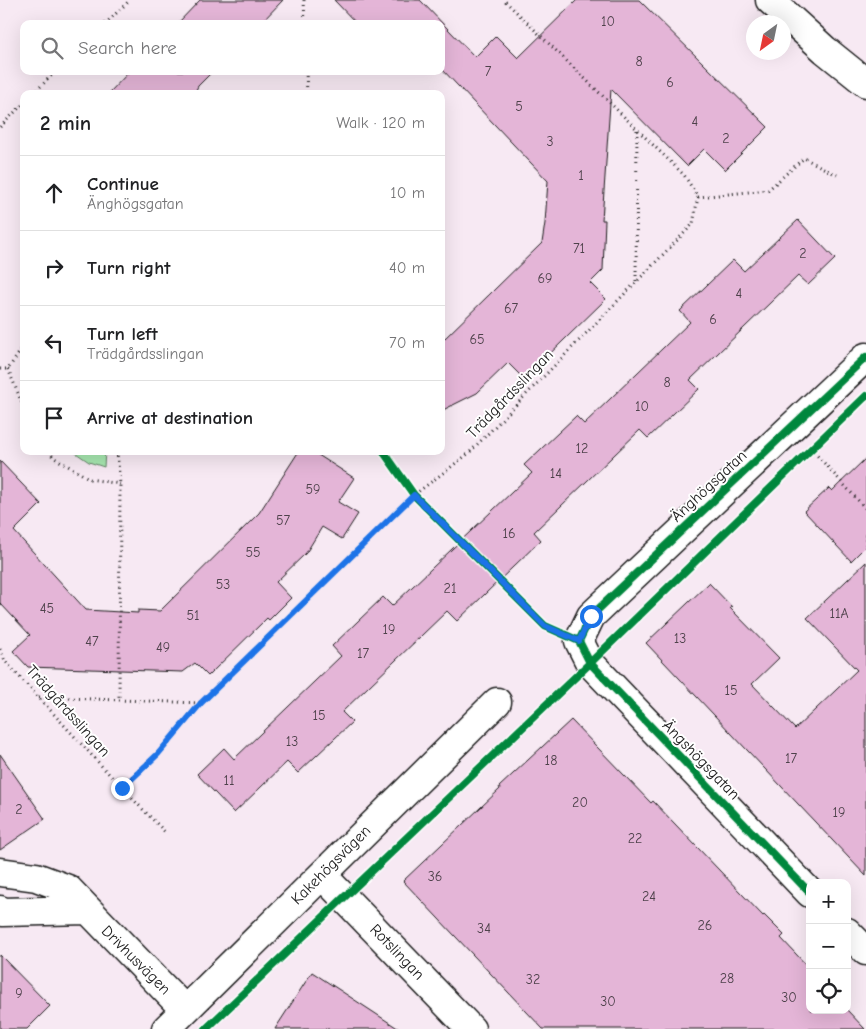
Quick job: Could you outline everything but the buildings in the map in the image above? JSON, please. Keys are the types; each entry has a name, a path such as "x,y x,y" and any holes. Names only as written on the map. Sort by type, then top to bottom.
{"street":[{"path":"770,0 825,50 866,83"},
{"name":"Änghögsgatan","path":"579,641 591,616 866,357"},
{"name":"Ängshögsgatan","path":"579,641 590,663 806,889"},
{"name":"Kakehögsvägen","path":"166,1029 497,702"},
{"name":"Drivhusvägen","path":"0,872 36,877 68,889 185,1010"},
{"name":"Rotslingan","path":"322,874 471,1029"},
{"path":"0,910 2,912 87,910"},
{"path":"851,936 866,952"}],"path":[{"path":"109,20 130,0"},
{"path":"304,0 305,20"},
{"path":"504,0 684,175 698,197 768,190 804,158 837,175"},
{"path":"35,90 37,84 50,75"},
{"path":"306,75 307,90"},
{"path":"37,84 44,90"},
{"path":"0,127 20,107"},
{"path":"636,129 636,282"},
{"path":"8,369 20,352"},
{"path":"0,369 8,369"},
{"path":"8,369 20,398"},
{"path":"790,429 866,509"},
{"path":"52,455 90,479 120,484"},
{"path":"117,455 120,484 119,700"},
{"path":"409,488 421,502"},
{"path":"39,697 201,703"}],"green space":[{"path":"79,455 105,455 104,467 89,462"}],"cycle path":[{"path":"579,641 591,616 866,357"},
{"path":"206,1029 590,663 866,396"},
{"path":"386,455 414,495 545,626 579,641"},
{"path":"579,641 590,663 806,889"}],"route":[{"path":"122,788 158,754 201,703 414,495 545,626 579,641 591,616"}]}
